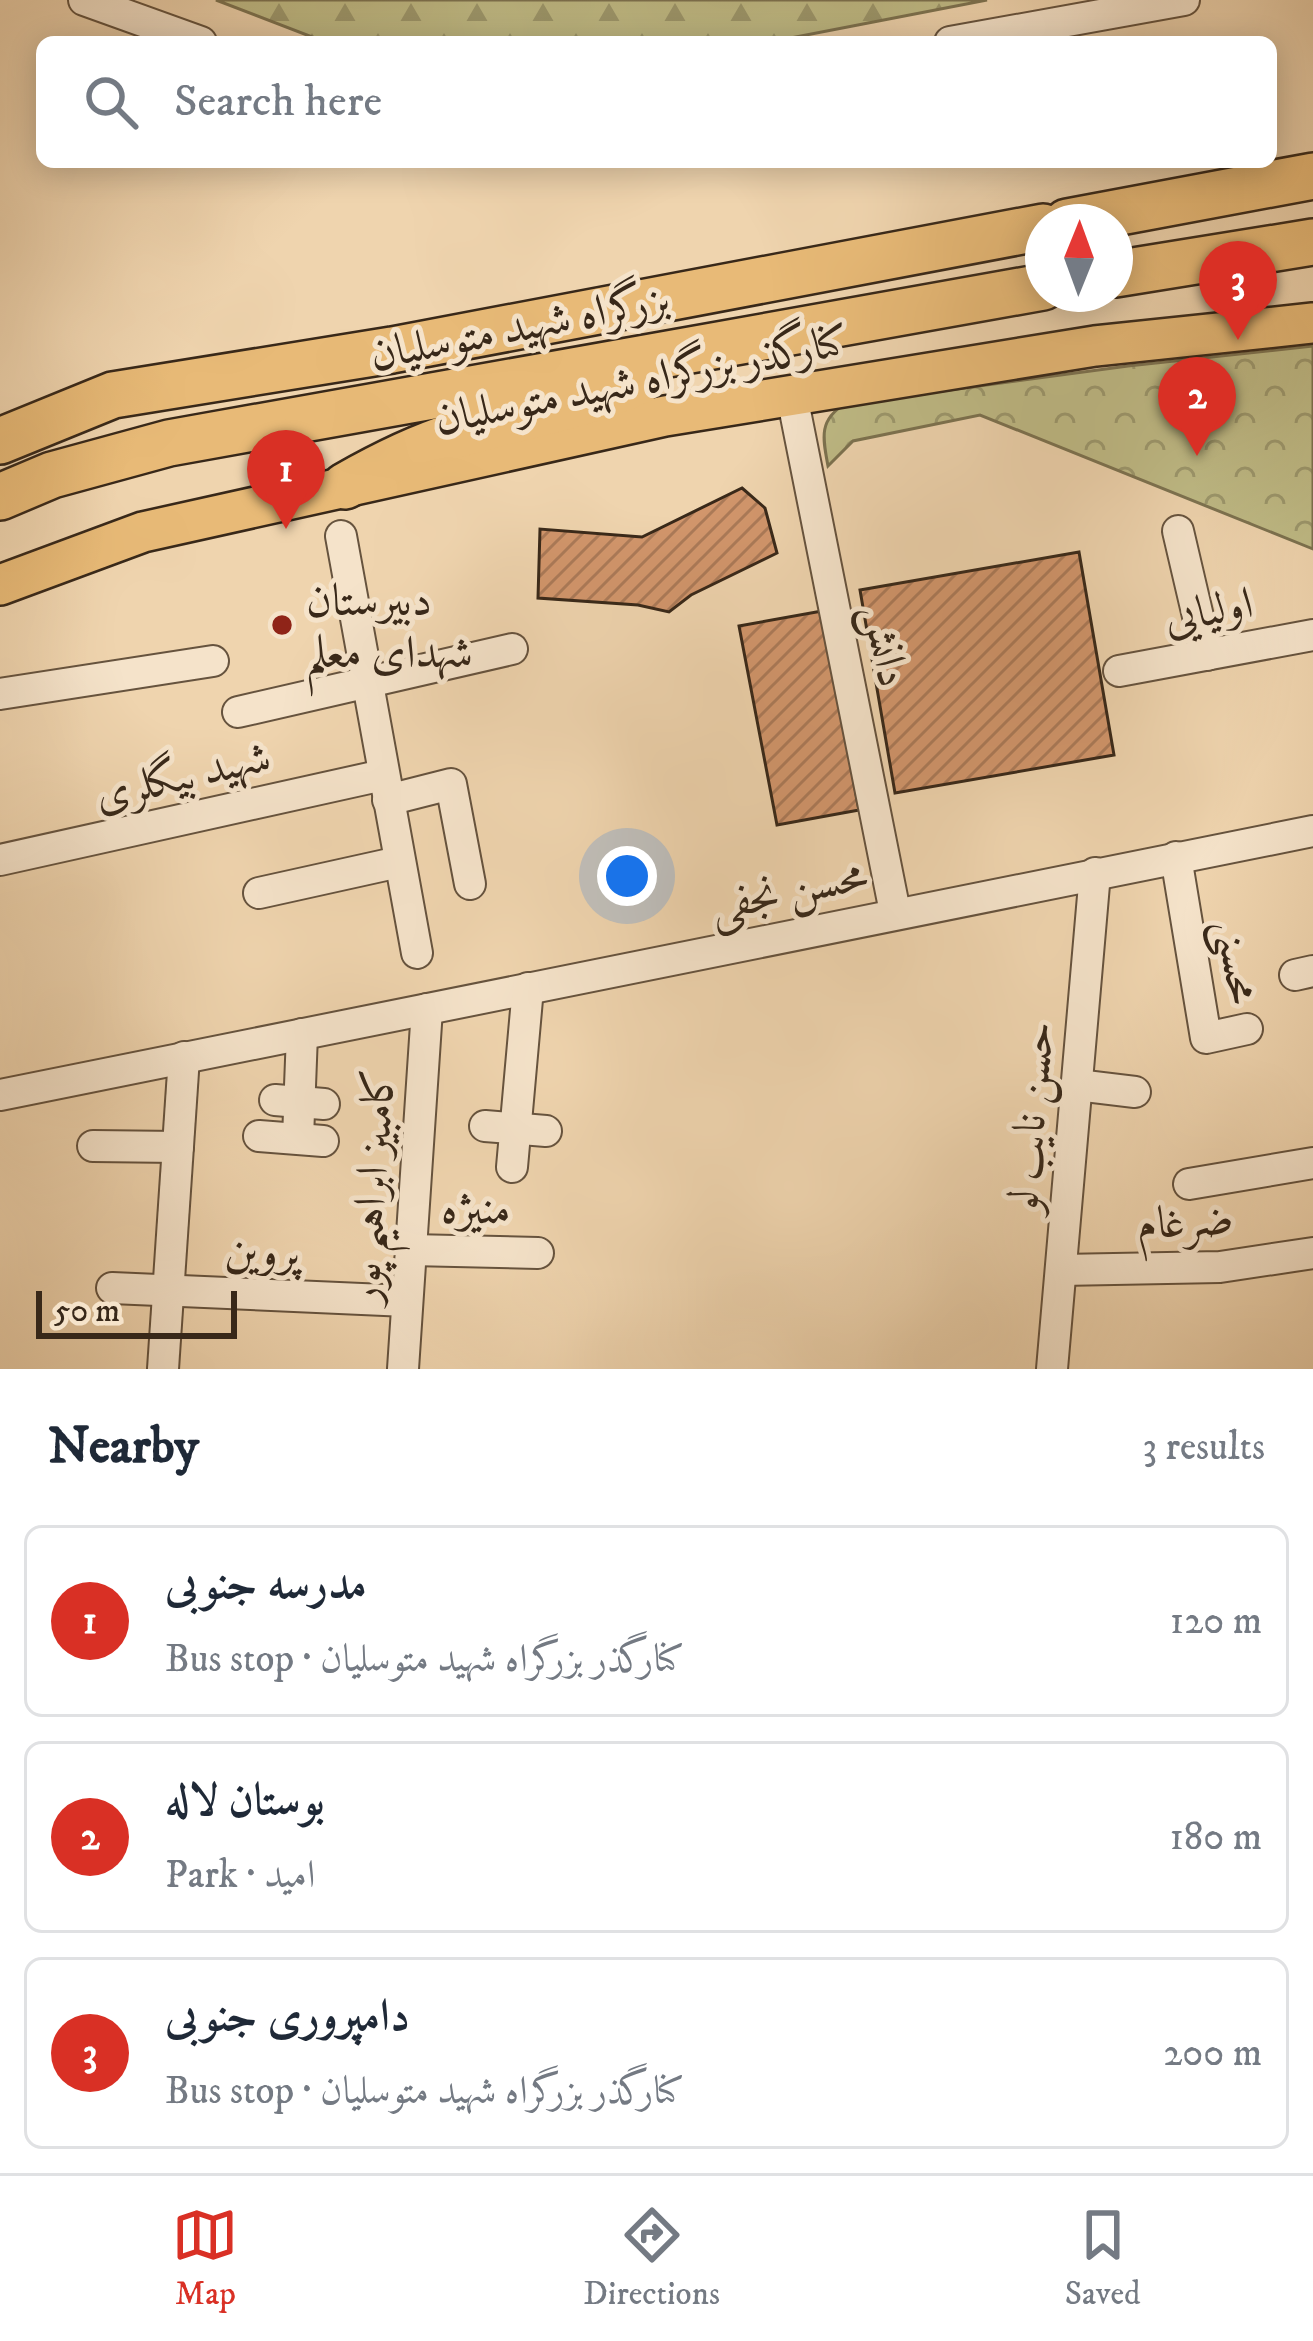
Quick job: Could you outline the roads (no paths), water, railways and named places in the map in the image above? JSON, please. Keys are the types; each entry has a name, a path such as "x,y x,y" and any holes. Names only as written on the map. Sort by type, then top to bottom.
{"highway":[{"path":"1133,210 1313,176"},
{"name":"بزرگراه شهید متوسلیان","path":"0,441 113,395 416,345 1025,229"},
{"path":"1133,271 1311,242"},
{"name":"بزرگراه شهید متوسلیان","path":"0,497 52,475 169,443 1025,290"},
{"path":"345,486 390,460 453,436 620,389 700,350"}],"main road":[{"name":"کنارگذر بزرگراه شهید متوسلیان","path":"0,585 143,532 664,416 1095,346 1313,323"}],"street":[{"path":"84,0 184,36"},
{"path":"973,36 1080,8 1184,0"},
{"name":"دانش","path":"792,396 896,912"},
{"path":"1178,531 1207,655"},
{"path":"340,536 417,953"},
{"name":"اولیایی","path":"1119,671 1313,635"},
{"path":"238,712 512,649"},
{"path":"0,694 213,661"},
{"name":"شهید بیگلری","path":"0,860 385,788 451,784 470,884"},
{"name":"محسن نجفی","path":"0,1095 1313,831"},
{"name":"محسنی","path":"1175,857 1206,1038 1247,1029"},
{"path":"259,893 399,862"},
{"name":"حسن نایب لو","path":"1052,1369 1095,874"},
{"path":"512,1167 528,988"},
{"name":"کامبیز ابراهیم پور","path":"403,1369 427,1009"},
{"path":"259,1136 310,1140 299,1102 302,1034"},
{"path":"163,1369 184,1058"},
{"path":"1077,1085 1135,1092"},
{"path":"93,1146 178,1148"},
{"path":"1189,1184 1313,1162"},
{"name":"منیژه","path":"411,1250 538,1253"},
{"name":"ضرغام","path":"1061,1270 1220,1267 1313,1253"},
{"name":"پروین","path":"112,1288 407,1301"}],"place":[{"name":"دامپروری جنوبی","path":"1238,340"},
{"name":"بوستان لاله","path":"1197,456"},
{"name":"مدرسه جنوبی","path":"286,529"},
{"name":"دبیرستان شهدای معلم","path":"282,625"}]}
